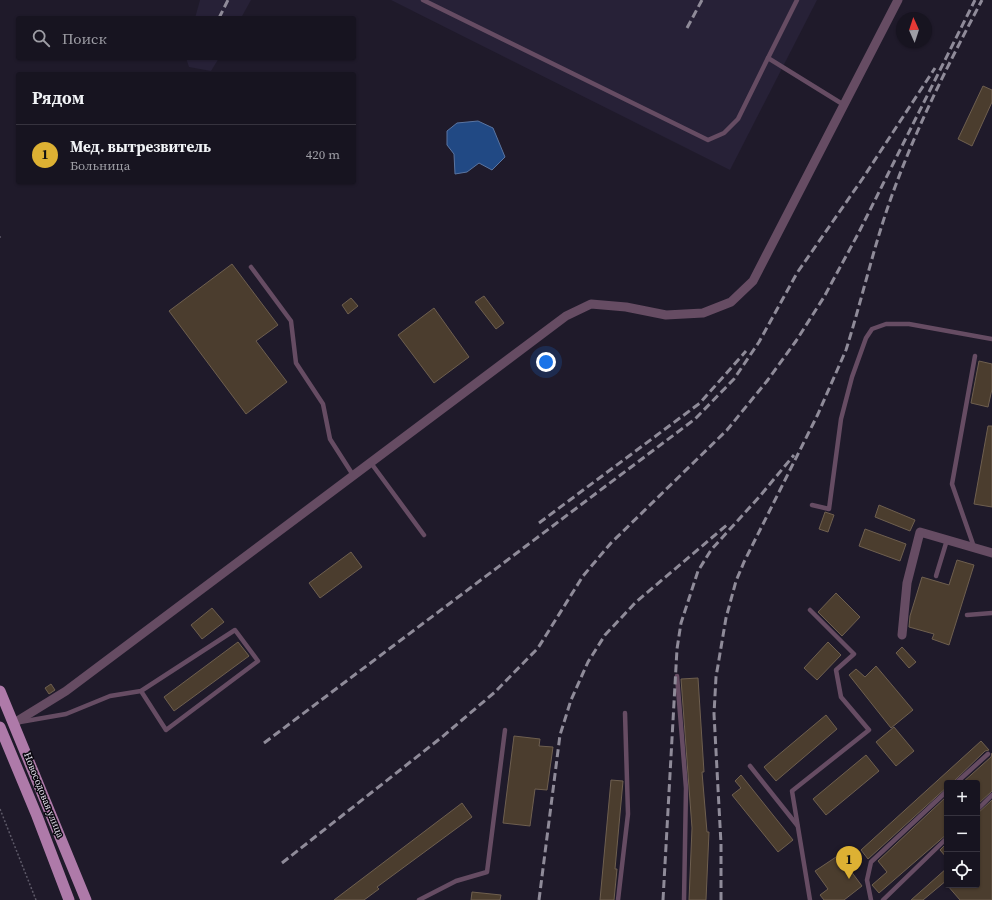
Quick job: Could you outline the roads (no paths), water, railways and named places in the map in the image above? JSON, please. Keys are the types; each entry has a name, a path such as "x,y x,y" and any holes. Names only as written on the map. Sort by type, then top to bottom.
{"main road":[{"name":"Новосодовая улица","path":"0,691 86,900"},
{"name":"Новосодовая улица","path":"0,727 38,816 69,900"}],"street":[{"path":"14,723 66,691 566,316 591,304 626,307 666,316 703,313 731,302 753,281 898,0"},
{"path":"902,635 907,583 920,532 992,554"}],"lane":[{"path":"423,0 708,140 724,133 738,119 797,0"},
{"path":"768,58 844,105"},
{"path":"251,267 291,321 296,363 323,404 330,439 353,475"},
{"path":"812,505 829,509 842,419 852,377 866,338 872,329 886,324 910,324 992,339"},
{"path":"974,548 952,484 975,356"},
{"path":"370,462 424,535"},
{"path":"936,576 947,540"},
{"path":"810,610 854,654 836,670 842,697 869,730 792,791 810,900"},
{"path":"967,615 992,613"},
{"path":"14,723 66,714 110,696 141,691 235,630 258,661 166,730 141,691"},
{"path":"677,676 686,788 684,900"},
{"path":"618,900 628,814 626,713"},
{"path":"420,900 456,882 486,872 504,730"},
{"path":"959,780 988,754"},
{"path":"750,766 798,826"},
{"path":"871,900 867,880 871,862 944,795"},
{"path":"980,807 992,795"},
{"path":"883,900 944,841"}],"water":[{"path":"478,121 493,128 505,157 492,170 479,163 467,172 455,174 454,154 447,145 447,131 457,123"}],"railway":[{"path":"220,16 228,0"},
{"path":"687,28 702,0"},
{"path":"282,863 442,737 495,692 538,648 583,576 611,543 727,430 767,381 796,341 824,297 858,234 975,0"},
{"path":"721,900 721,844 714,714 716,677 726,618 736,581 818,414 846,350 881,227 904,163 958,46 982,0"},
{"path":"264,743 695,419 734,379 759,342 797,273 863,178 935,68"},
{"path":"539,523 700,403 746,351"},
{"path":"663,900 677,649 681,623 698,571 711,550 760,496 794,455"},
{"path":"539,900 560,735 571,700 588,662 605,635 636,602 728,524"}],"place":[{"name":"Мед. вытрезвитель","path":"849,879"}]}
